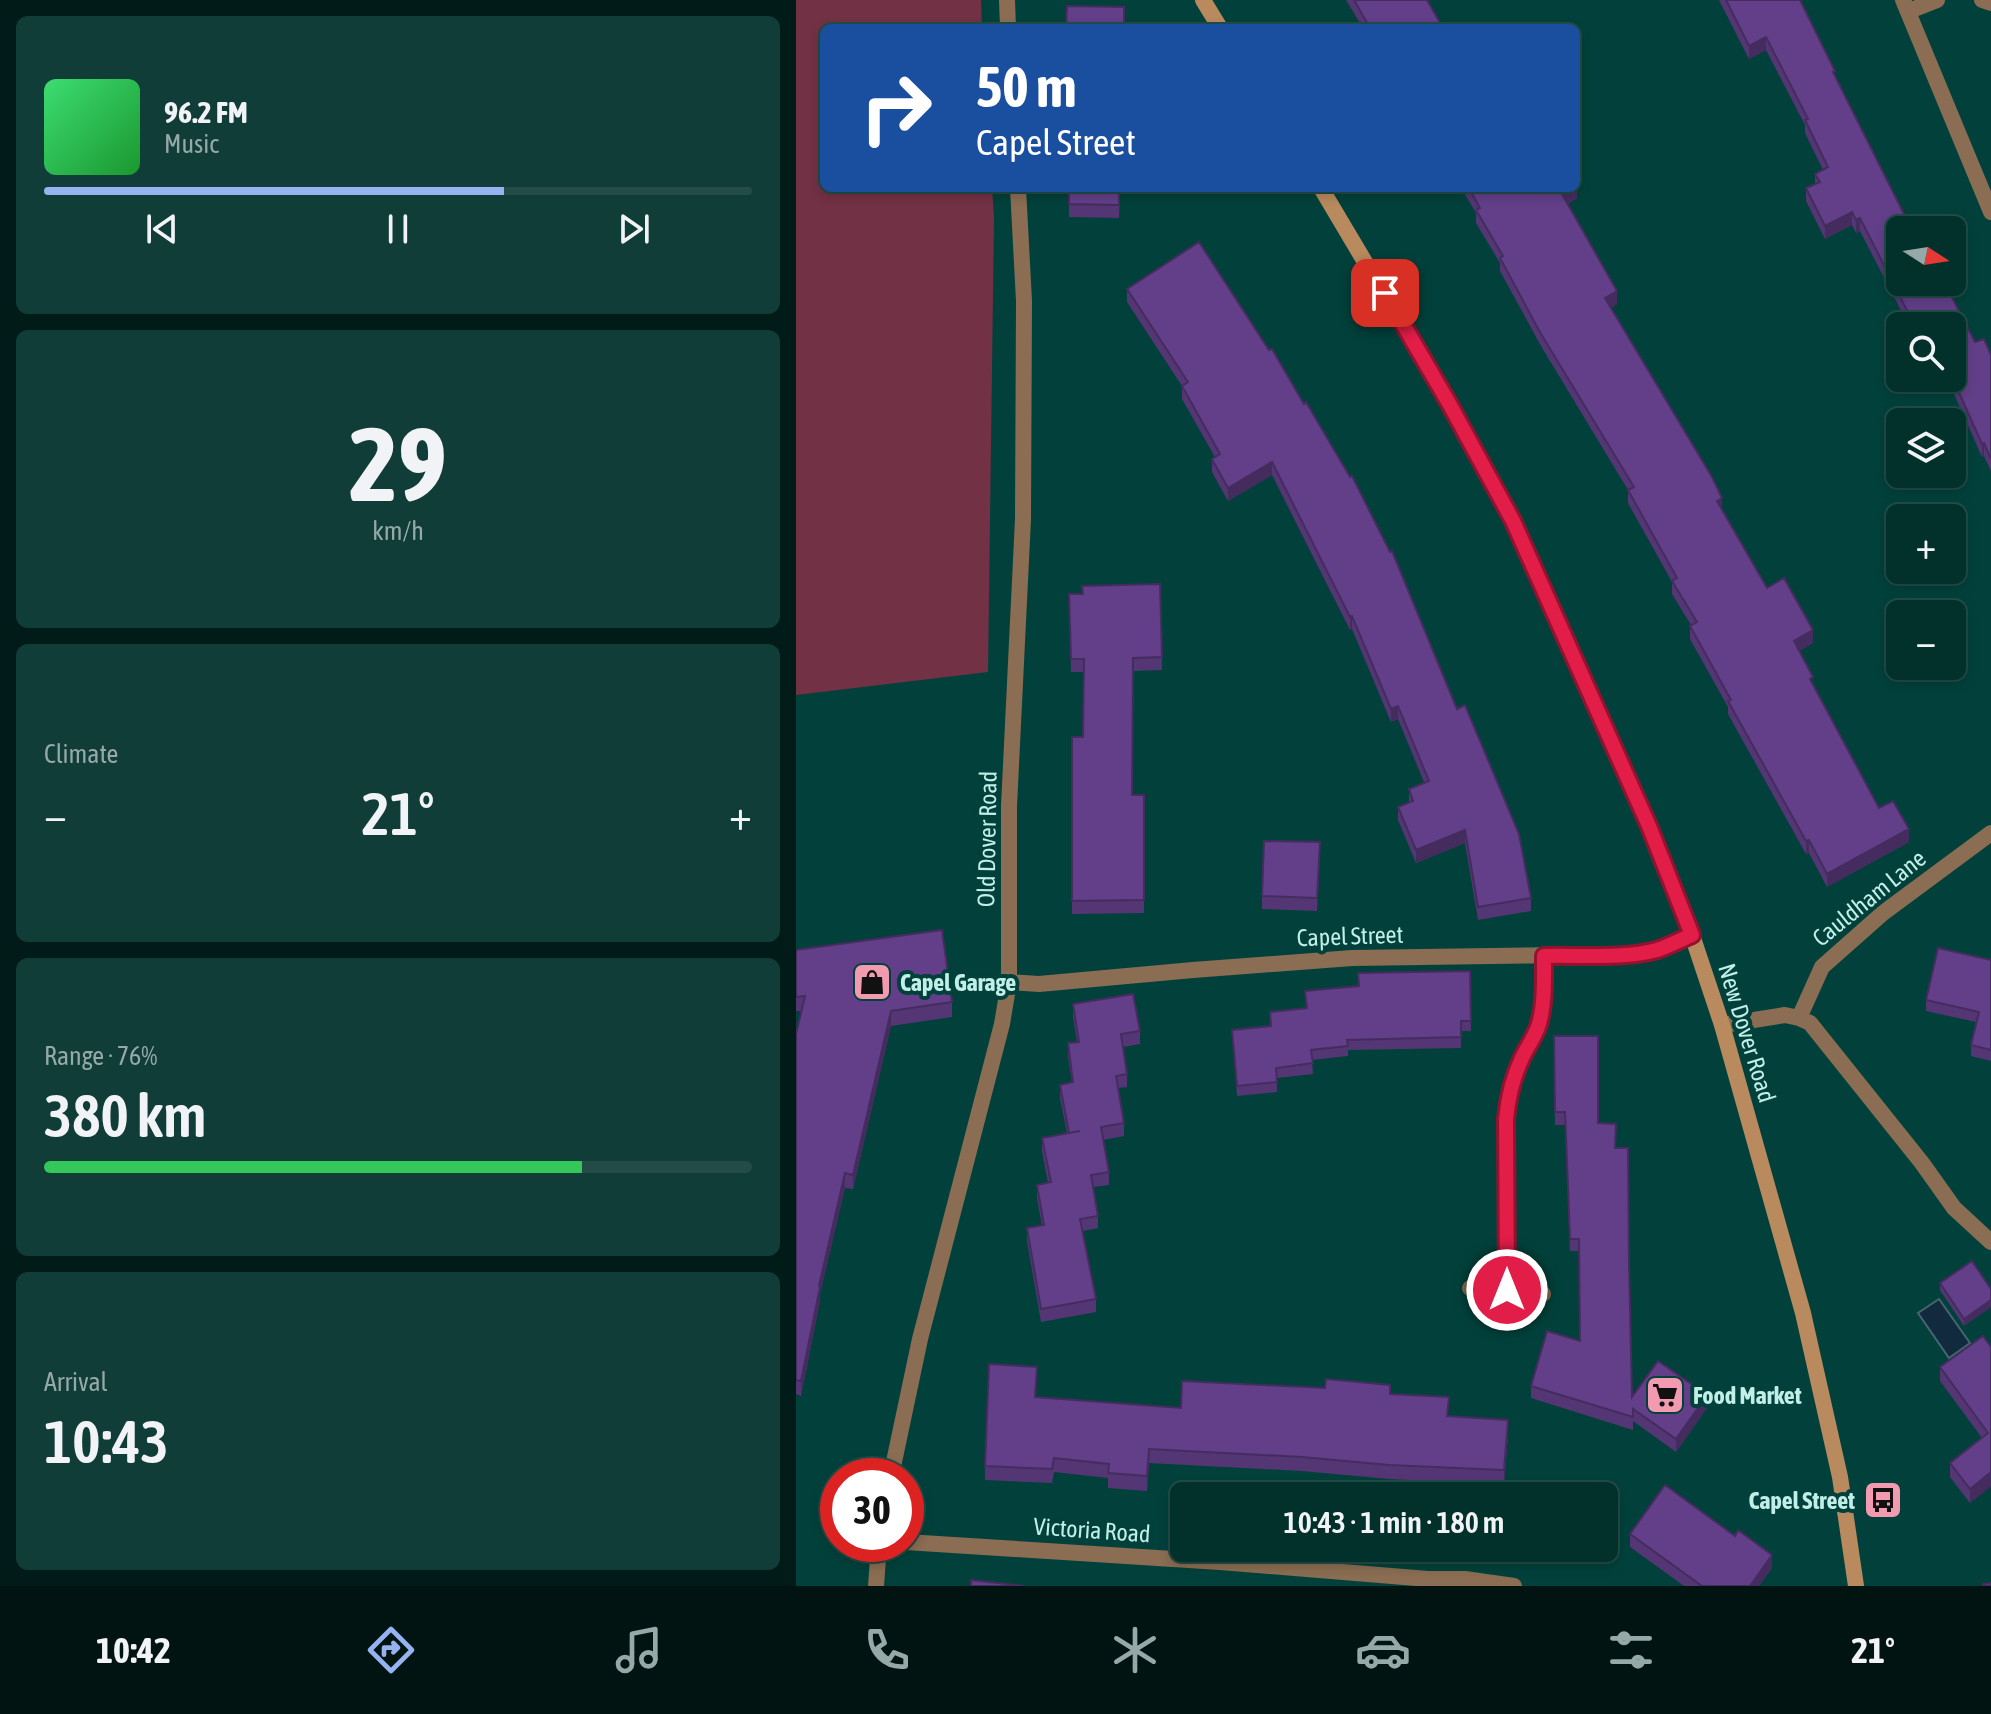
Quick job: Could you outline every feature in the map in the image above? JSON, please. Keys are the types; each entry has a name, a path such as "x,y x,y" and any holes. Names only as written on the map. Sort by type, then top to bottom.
{"main road":[{"path":"1203,0 1218,24"},
{"name":"New Dover Road","path":"1323,192 1436,381 1513,521 1648,823 1692,935 1722,1025 1810,1343 1840,1477 1856,1586"}],"street":[{"path":"1007,0 1008,24"},
{"path":"1937,0 1906,6 1984,179 1991,212"},
{"path":"1982,0 1991,3"},
{"name":"Old Dover Road","path":"895,1458 920,1339 1002,1024 1009,982 1009,806 1023,488 1024,301 1018,192"},
{"name":"Cauldham Lane","path":"1799,1018 1822,967 1883,913 1991,833"},
{"name":"Capel Street","path":"1009,982 1039,984 1352,958 1629,954 1660,949 1692,935"},
{"path":"1507,1290 1506,1119 1510,1092 1520,1061 1540,1022 1544,956"},
{"path":"1722,1025 1785,1015 1810,1023 1954,1208 1991,1242"},
{"path":"1470,1288 1543,1294"},
{"name":"Victoria Road","path":"924,1543 1295,1567 1428,1582 1465,1579 1514,1586"},
{"path":"876,1586 878,1562"}],"shaded area":[{"path":"796,0 981,0 982,24 820,24 820,192 992,192 988,672 796,695"}],"water":[{"path":"1939,1299 1970,1343 1949,1358 1918,1313"}],"building":[{"path":"1354,0 1427,0 1441,24 1368,24"},
{"path":"1726,0 1800,0 1905,216 1886,216 1886,269 1860,218 1856,220 1852,212 1825,226 1806,188 1820,182 1815,174 1828,167 1805,120 1808,119 1766,37 1749,46"},
{"path":"1067,6 1124,7 1124,24 1066,24"},
{"path":"1069,192 1119,192 1119,205 1069,204"},
{"path":"1471,192 1565,192 1562,194 1617,291 1605,298 1712,477 1722,498 1717,501 1767,588 1784,578 1813,630 1794,641 1813,677 1810,679 1879,808 1893,801 1909,829 1827,874 1728,701 1731,700 1690,626 1697,622 1672,581 1677,578 1628,490 1634,487 1541,334 1500,258 1503,256 1476,210 1480,208"},
{"path":"1199,242 1269,350 1272,349 1304,404 1306,402 1352,476 1392,551 1457,709 1465,705 1519,834 1531,898 1478,907 1465,830 1416,850 1398,807 1413,801 1409,789 1429,781 1398,706 1391,709 1352,616 1272,462 1228,488 1212,459 1220,454 1182,386 1188,382 1127,289"},
{"path":"1900,296 1951,296 1960,312 1908,312"},
{"path":"1966,325 1975,342 1984,339 1991,355 1991,459 1959,392 1966,392"},
{"path":"1160,584 1162,657 1133,658 1132,795 1144,795 1144,900 1072,901 1072,737 1083,737 1084,659 1071,659 1069,594 1083,594 1082,586"},
{"path":"1264,841 1320,842 1317,898 1262,896"},
{"path":"942,930 952,1002 891,1011 853,1175 845,1173 801,1381 796,1380 796,1034 805,996 796,997 796,950"},
{"path":"1938,948 1991,960 1991,1050 1971,1045 1979,1012 1926,1000"},
{"path":"1470,971 1471,1021 1461,1021 1461,1037 1347,1040 1348,1046 1311,1050 1313,1063 1276,1068 1277,1082 1237,1086 1232,1030 1271,1026 1270,1012 1307,1008 1305,991 1359,986 1358,973"},
{"path":"1133,994 1140,1031 1121,1034 1127,1074 1116,1076 1124,1123 1101,1127 1109,1172 1091,1175 1098,1216 1080,1219 1096,1299 1041,1309 1027,1228 1044,1225 1037,1185 1051,1182 1042,1138 1080,1131 1069,1133 1060,1085 1073,1082 1068,1043 1079,1042 1073,1004"},
{"path":"1554,1036 1598,1036 1598,1123 1616,1124 1615,1148 1628,1148 1632,1397 1658,1361 1707,1395 1676,1439 1633,1409 1633,1417 1531,1386 1547,1331 1580,1341 1579,1239 1570,1239 1565,1112 1555,1112"},
{"path":"1972,1261 1991,1289 1991,1300 1964,1319 1940,1283"},
{"path":"1983,1336 1991,1347 1991,1472 1970,1489 1950,1463 1988,1433 1940,1367"},
{"path":"989,1364 1037,1367 1035,1397 1181,1408 1182,1381 1325,1388 1326,1379 1390,1385 1390,1394 1449,1397 1447,1416 1508,1420 1504,1470 1149,1449 1147,1476 1108,1473 1109,1464 1054,1458 1052,1469 985,1466"},
{"path":"1665,1485 1735,1536 1738,1530 1772,1555 1750,1586 1702,1586 1630,1534"},
{"path":"971,1580 1024,1586 971,1586"}],"place":[{"name":"Capel Garage","path":"872,982"},
{"name":"Food Market","path":"1665,1395"},
{"name":"Capel Street","path":"1883,1500"}],"route":[{"path":"1385,293 1513,521 1619,756 1692,935 1646,952 1544,956 1540,1022 1512,1083 1506,1119 1507,1290"}]}
